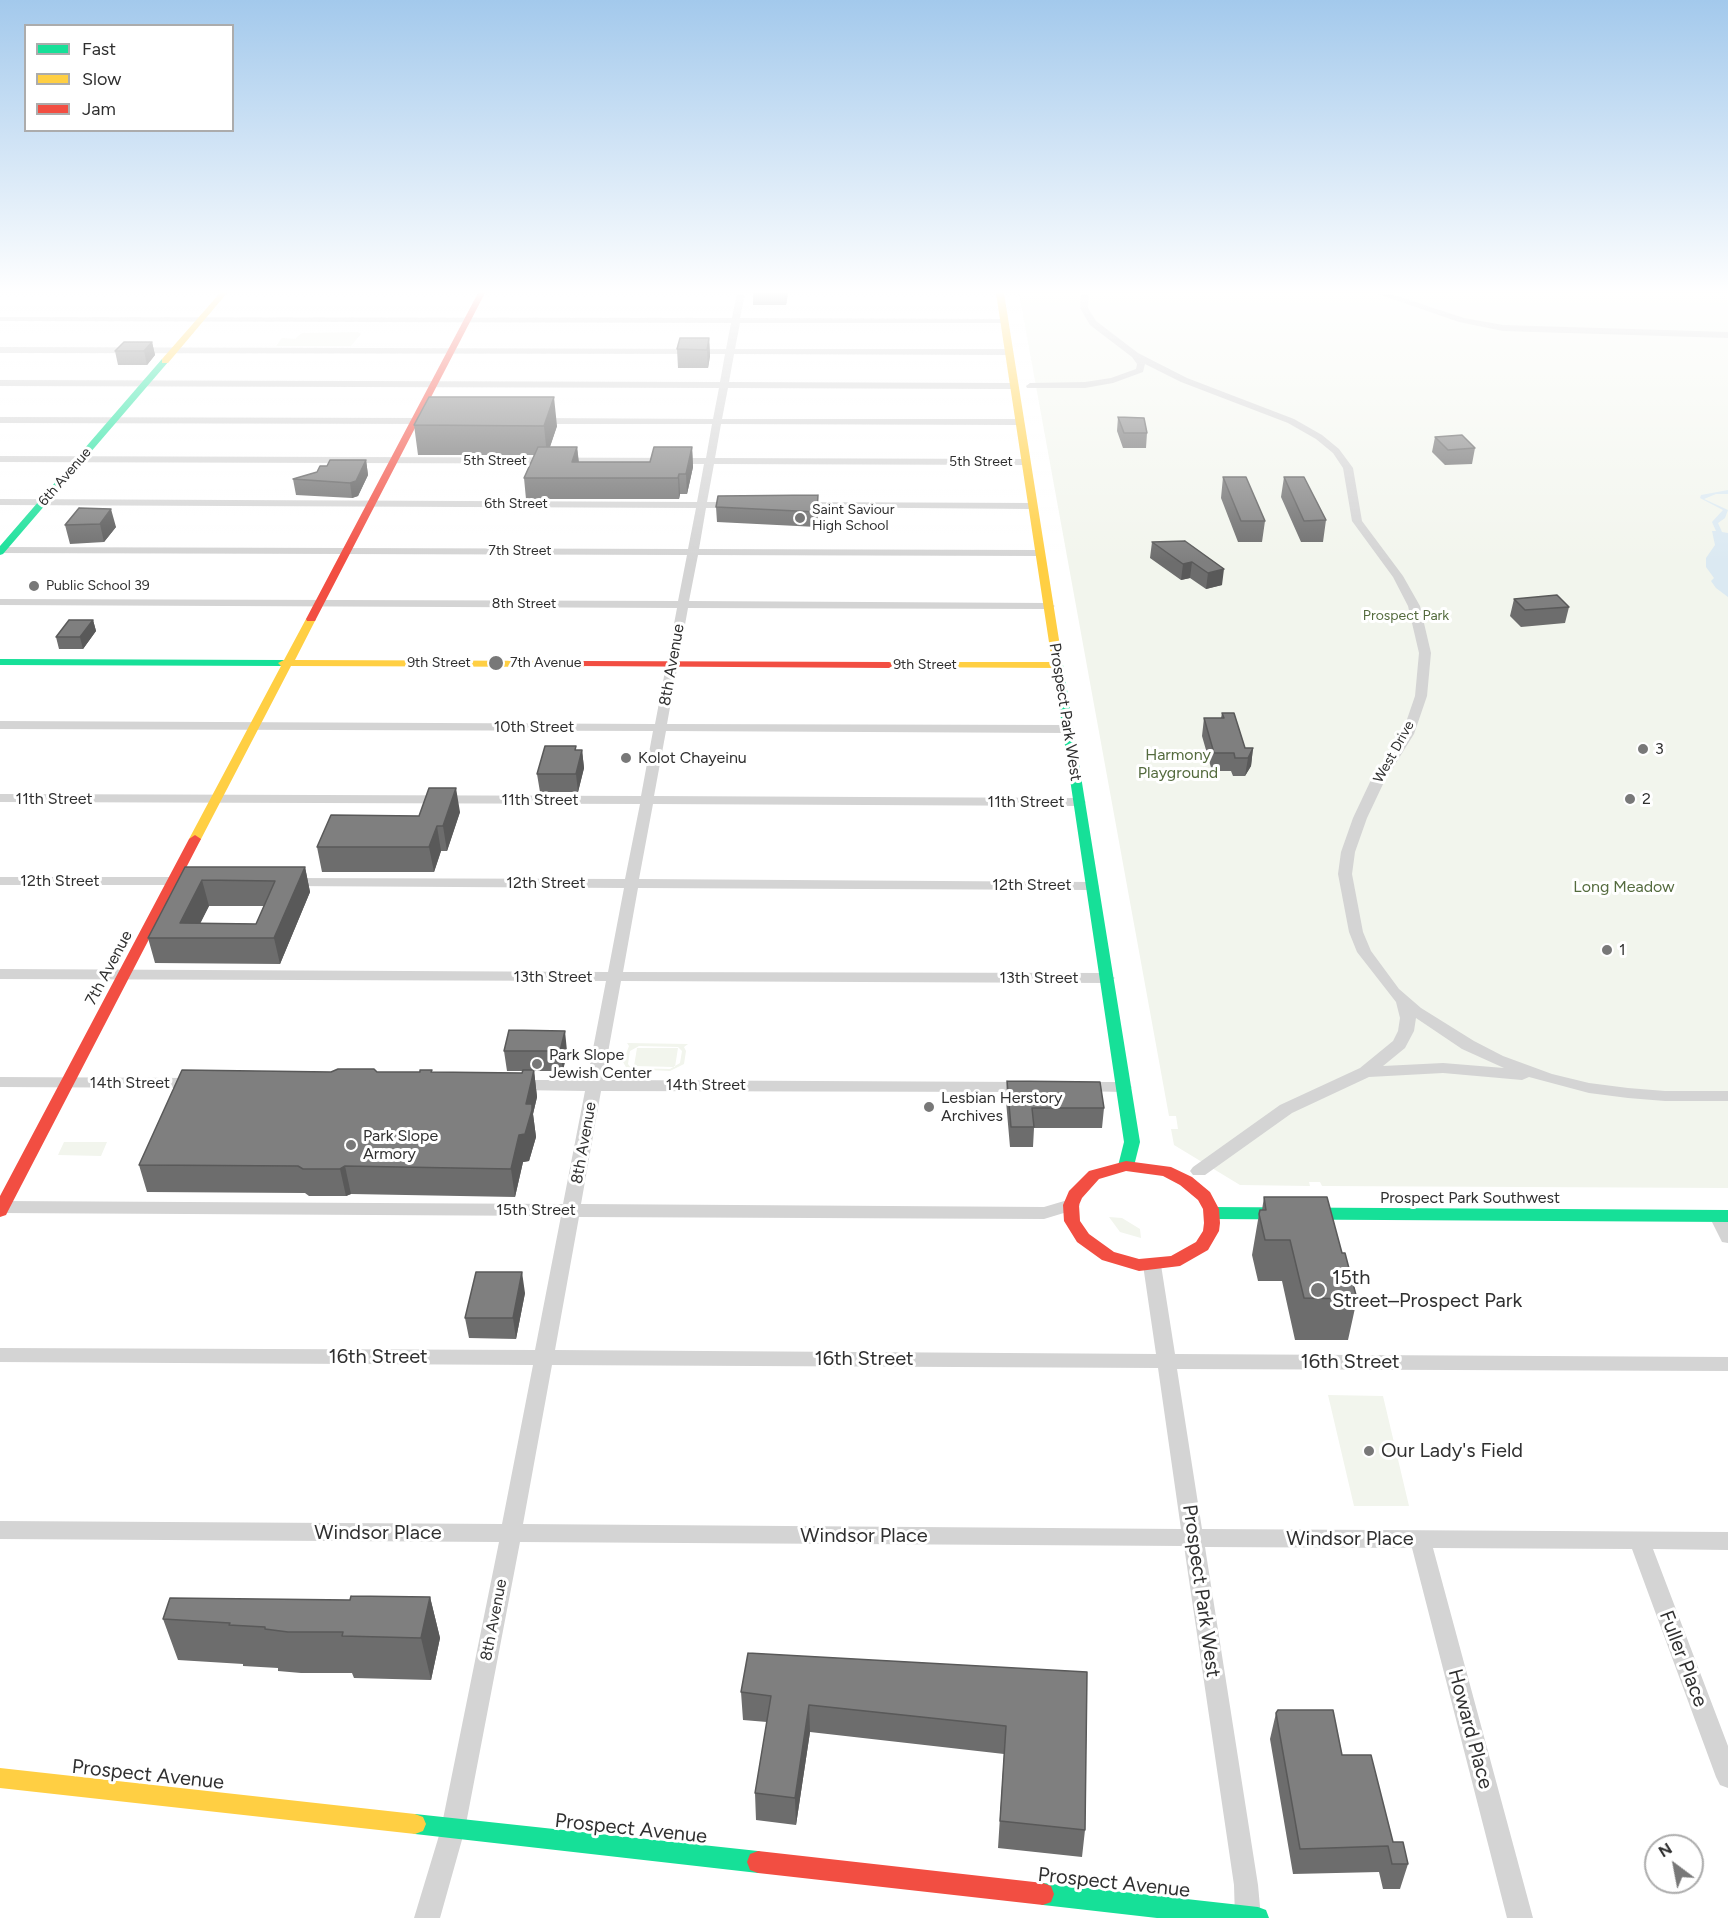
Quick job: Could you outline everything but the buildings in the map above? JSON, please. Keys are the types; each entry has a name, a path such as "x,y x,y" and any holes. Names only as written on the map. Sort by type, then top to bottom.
{"street":[{"path":"0,383 1014,386"},
{"name":"Prospect Park West","path":"1013,383 1132,1142 1126,1166"},
{"path":"1030,386 1068,386 1094,383"},
{"name":"West Drive","path":"1191,383 1291,422 1319,437 1336,451 1348,468 1357,521 1398,576 1414,606 1425,653 1421,696 1408,734 1377,782 1360,818 1348,852 1345,874 1351,916 1364,952 1404,1002 1439,1027 1483,1053 1548,1078 1589,1088 1677,1097 1728,1096"},
{"name":"6th Avenue","path":"0,550 146,384"},
{"name":"7th Avenue","path":"1,1208 435,384"},
{"name":"8th Avenue","path":"427,1918 453,1829 511,1534 724,385"},
{"path":"0,420 439,421"},
{"path":"520,421 1019,422"},
{"name":"5th Street","path":"0,459 1025,462"},
{"name":"6th Street","path":"0,502 749,505"},
{"path":"784,505 1032,506"},
{"name":"7th Street","path":"0,550 1040,553"},
{"name":"8th Street","path":"0,602 1049,606"},
{"name":"9th Street","path":"0,662 1058,665"},
{"name":"10th Street","path":"0,726 1068,729"},
{"name":"11th Street","path":"0,798 1079,802"},
{"name":"12th Street","path":"0,881 202,881"},
{"name":"12th Street","path":"274,882 1092,885"},
{"name":"13th Street","path":"0,974 1107,978"},
{"name":"West Drive","path":"1199,1171 1286,1109 1366,1072 1399,1044 1406,1031 1408,1018 1404,1002"},
{"name":"West Drive","path":"1366,1072 1407,1068 1443,1068 1548,1078"},
{"name":"14th Street","path":"0,1082 207,1083"},
{"name":"14th Street","path":"501,1085 1043,1087"},
{"path":"1067,1087 1124,1087"},
{"path":"1126,1166 1155,1168 1177,1175 1204,1196 1212,1213 1211,1231 1202,1246 1185,1258 1152,1265 1118,1260 1090,1244 1072,1221 1071,1205 1075,1195 1086,1181 1104,1171 1126,1166"},
{"name":"15th Street","path":"1,1208 1044,1213 1071,1205"},
{"name":"Prospect Park Southwest","path":"1212,1213 1723,1216"},
{"path":"1723,1216 1728,1237"},
{"name":"Prospect Park West","path":"1152,1265 1251,1918"},
{"name":"16th Street","path":"0,1355 1728,1364"},
{"name":"Windsor Place","path":"0,1530 1728,1541"},
{"name":"Howard Place","path":"1420,1539 1520,1918"},
{"name":"Fuller Place","path":"1639,1541 1728,1777"},
{"name":"Prospect Avenue","path":"0,1778 1251,1918"}],"green space":[{"name":"Prospect Park","path":"1035,383 1728,383 1728,1188 1322,1186 1320,1182 1309,1182 1310,1186 1240,1185 1174,1145 1171,1129 1178,1129 1176,1116 1169,1116"},
{"path":"627,1043 688,1044 684,1047 686,1051 684,1064 670,1071 627,1069 623,1062 629,1046","holes":["639,1046 678,1047 682,1051 680,1063 670,1069 631,1068 628,1064 630,1051"]},
{"path":"637,1048 678,1048 675,1067 634,1066"},
{"path":"64,1142 107,1142 101,1156 58,1155"},
{"path":"1109,1217 1122,1218 1140,1229 1141,1238 1120,1232"},
{"name":"Our Lady's Field","path":"1328,1395 1383,1396 1409,1506 1354,1506"}],"shaded area":[{"path":"1728,490 1728,494 1716,494 1704,499 1728,510 1725,518 1718,523 1722,532 1728,533 1728,597 1716,588 1711,581 1714,578 1706,567 1706,558 1715,545 1712,531 1716,531 1712,522 1723,510 1700,498 1701,495"}],"traffic: fast":[{"path":"0,552 146,383"},
{"path":"0,662 283,663"},
{"path":"1058,665 1132,1142 1126,1166"},
{"path":"1212,1213 1728,1216"},
{"path":"415,1824 758,1862"},
{"path":"1043,1894 1258,1918"}],"traffic: slow":[{"path":"1014,383 1058,665"},
{"path":"195,839 311,619"},
{"path":"283,663 583,664"},
{"path":"889,665 1057,665"},
{"path":"0,1778 415,1824"}],"traffic: jam":[{"path":"311,619 435,383"},
{"path":"583,664 889,665"},
{"path":"0,1211 195,839"},
{"path":"1126,1166 1166,1171 1186,1181 1204,1196 1211,1209 1212,1223 1211,1231 1202,1246 1174,1262 1139,1265 1108,1256 1083,1238 1072,1221 1071,1205 1075,1195 1094,1175 1126,1166"},
{"path":"758,1862 1043,1894"}],"place":[{"name":"Saint Saviour High School","path":"800,518"},
{"name":"Public School 39","path":"34,586"},
{"name":"7th Avenue","path":"496,663"},
{"name":"3","path":"1643,749"},
{"name":"Kolot Chayeinu","path":"626,758"},
{"name":"2","path":"1630,799"},
{"name":"1","path":"1607,950"},
{"name":"Park Slope Jewish Center","path":"537,1064"},
{"name":"Lesbian Herstory Archives","path":"929,1107"},
{"name":"Park Slope Armory","path":"351,1145"},
{"name":"15th Street–Prospect Park","path":"1318,1290"},
{"name":"Our Lady's Field","path":"1369,1451"}],"park label":[{"name":"Harmony Playground","path":"1178,764"},
{"name":"Long Meadow","path":"1624,887"}]}
